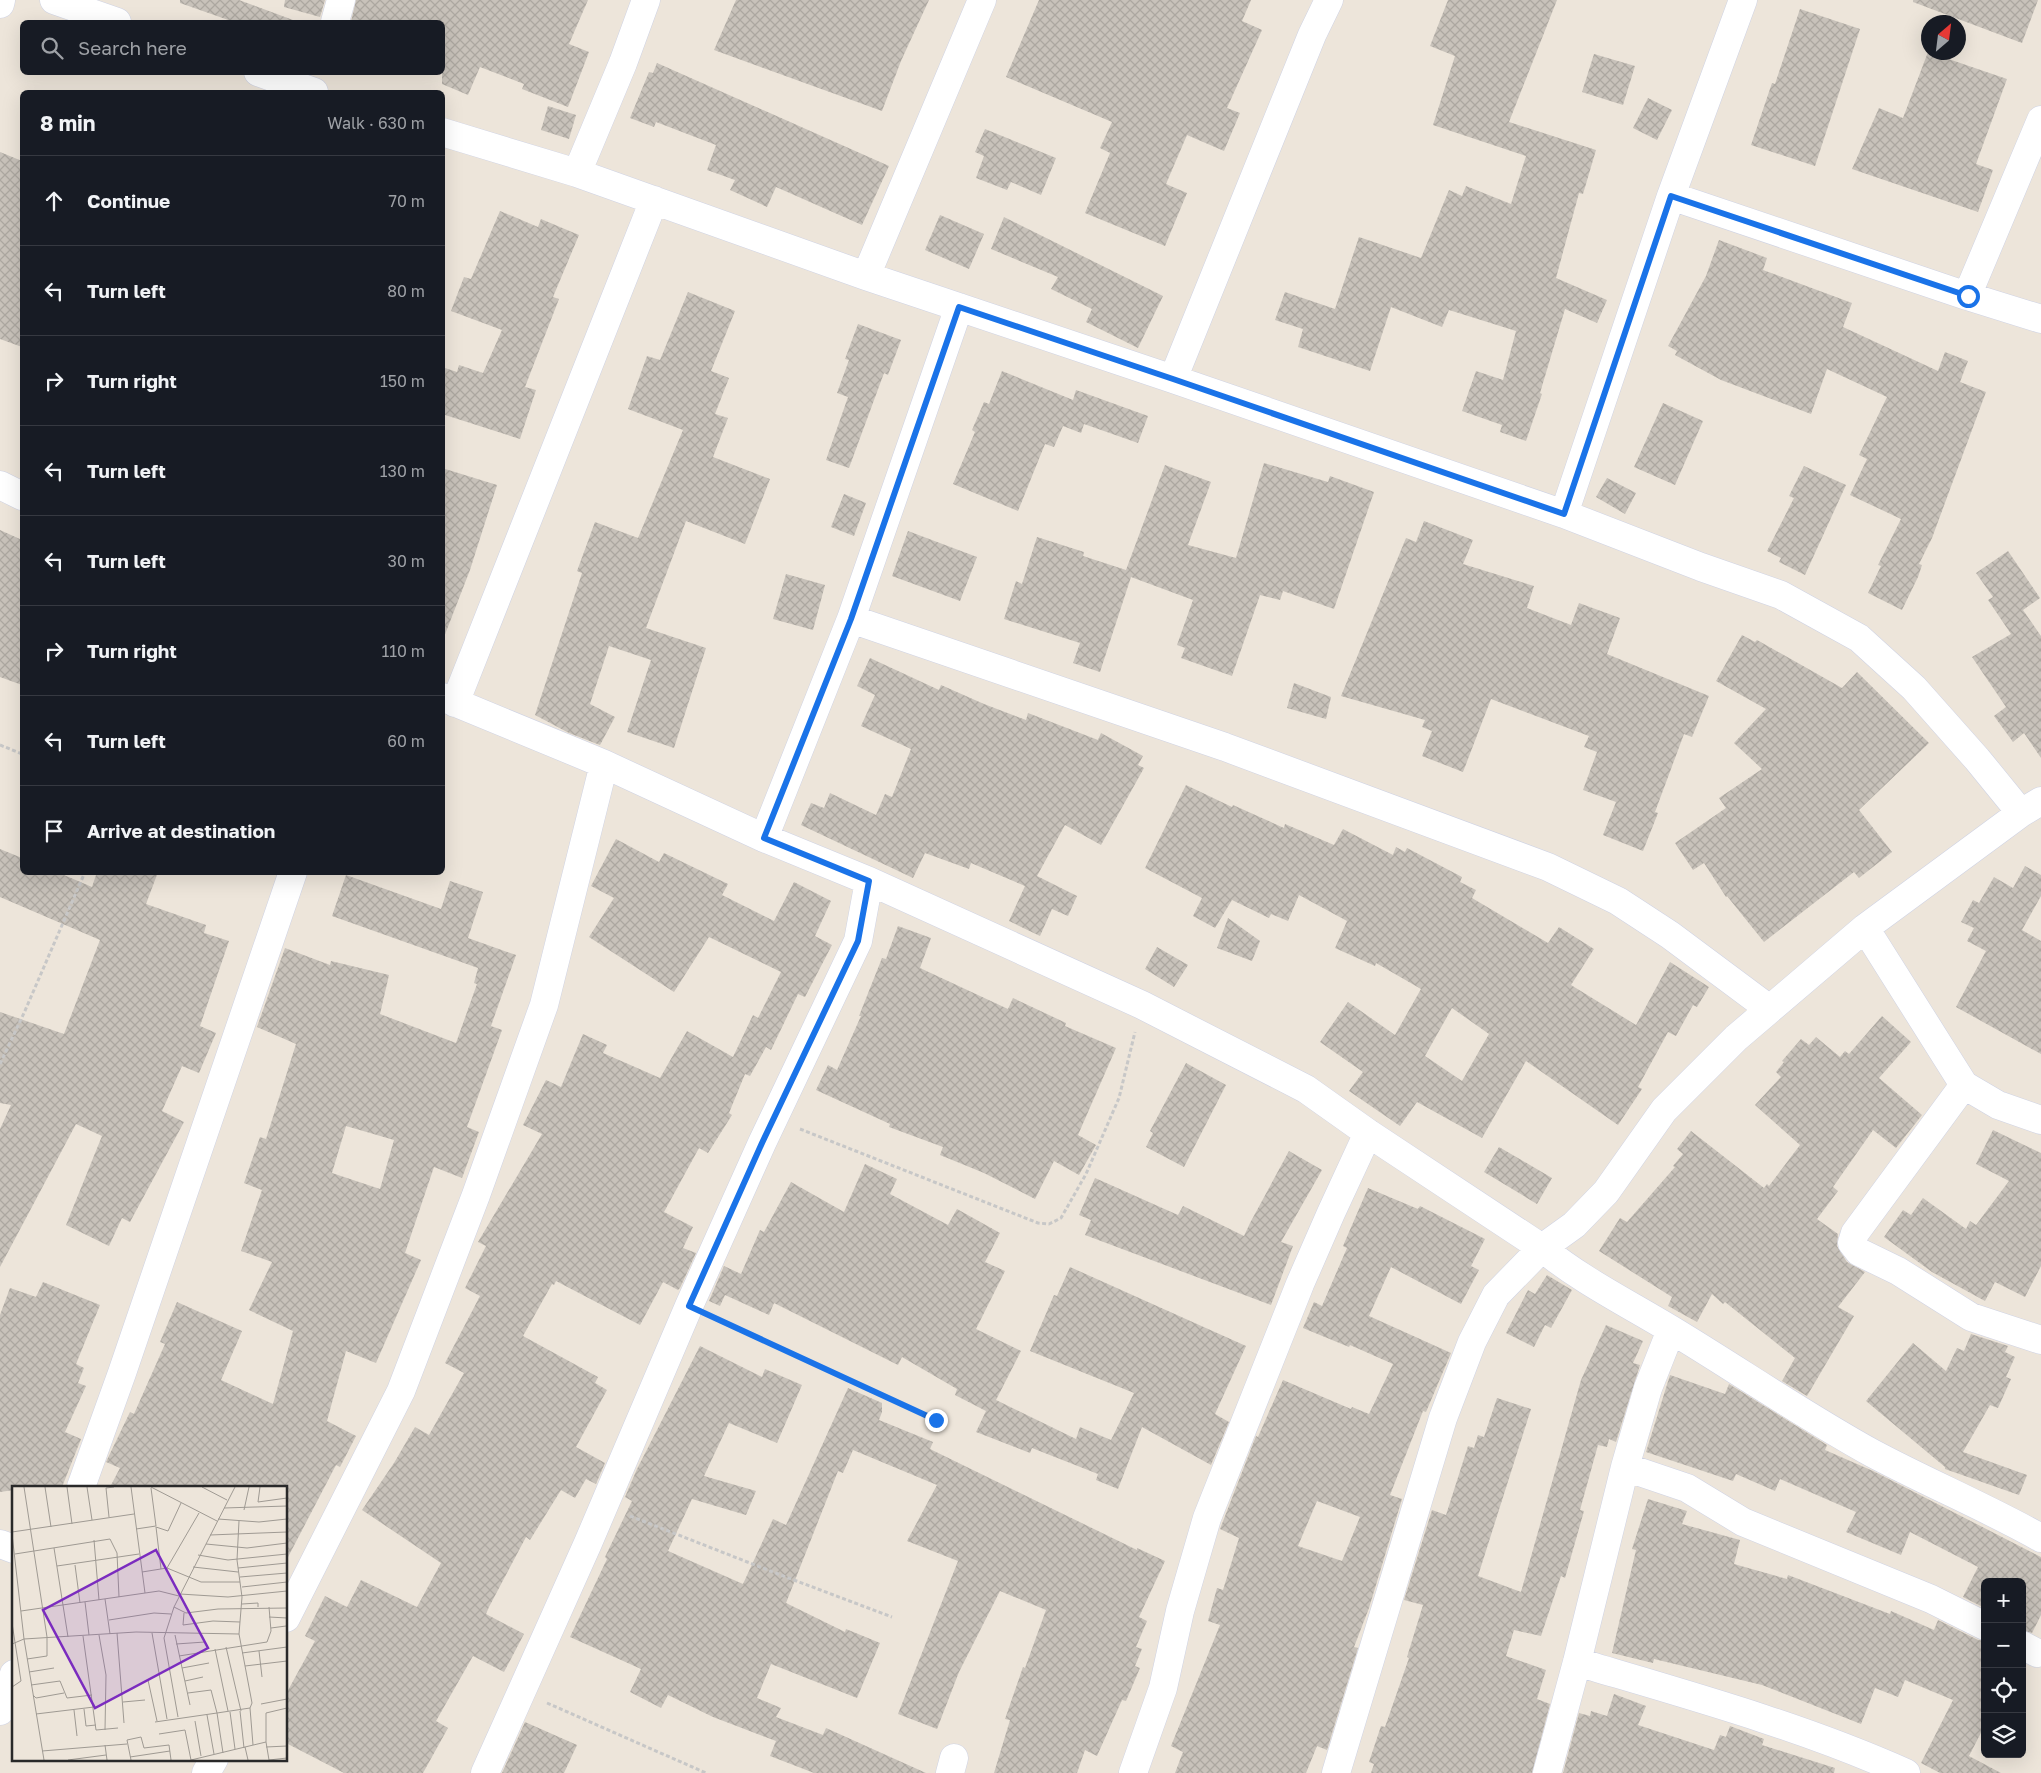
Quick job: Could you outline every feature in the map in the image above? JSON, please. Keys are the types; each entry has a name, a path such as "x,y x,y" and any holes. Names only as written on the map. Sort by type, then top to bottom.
{"street":[{"path":"0,4 1,0"},
{"path":"54,0 111,20"},
{"path":"335,20 341,0"},
{"path":"578,173 646,0"},
{"path":"866,276 982,0"},
{"path":"1173,379 1309,44 1329,0"},
{"path":"1564,514 1671,196 1743,0"},
{"path":"267,75 309,90"},
{"path":"316,90 321,75"},
{"path":"1968,296 2041,120"},
{"path":"445,133 578,173 866,276 1173,379 1564,514 1701,567 1780,595 1859,638 1914,688 1977,759 2031,807 1865,928 1768,1008 1664,1110 1606,1192 1574,1225 1542,1248 1496,1295 1472,1342 1440,1427 1336,1773"},
{"path":"1671,196 2041,319"},
{"path":"654,200 449,700 604,764 764,838 869,881 1142,1005 1306,1089 1368,1133 1542,1248 1564,1266 1671,1330 1772,1395 1873,1454 2006,1518 2041,1538"},
{"path":"764,838 851,619 959,307"},
{"path":"0,484 20,495"},
{"path":"851,619 1225,747 1548,867 1618,901 1670,935 1768,1008"},
{"path":"288,1614 401,1391 476,1195 544,1005 604,764"},
{"path":"81,1486 293,875"},
{"path":"485,1773 604,1506 689,1306 858,941 869,881"},
{"path":"1865,928 1964,1085 1998,1105 2041,1120"},
{"path":"1964,1085 1855,1233 1852,1243 1858,1252 1898,1271 1971,1317 2041,1340"},
{"path":"1134,1773 1163,1688 1180,1611 1207,1518 1300,1284 1330,1213 1368,1133"},
{"path":"1547,1773 1577,1662 1624,1466 1648,1388 1671,1330"},
{"path":"1624,1466 1687,1488 1743,1522 1931,1599 1981,1624"},
{"path":"0,1544 12,1548"},
{"path":"1577,1662 1694,1697 1852,1749 1906,1773"},
{"path":"0,1711 12,1679"},
{"path":"206,1773 213,1760"}],"path":[{"path":"0,745 20,753"},
{"path":"0,1064 84,875"},
{"path":"774,1119 1038,1223 1049,1224 1061,1218 1094,1157 1118,1098 1142,1005"},
{"path":"689,1306 936,1420"},
{"path":"604,1506 892,1617"},
{"path":"521,1691 706,1773"}],"building":[{"path":"180,0 239,0 293,20 228,20 180,3"},
{"path":"285,0 325,0 320,17 284,7"},
{"path":"356,0 588,0 569,44 589,52 568,107 522,89 524,84 480,67 468,95 442,84 442,75 445,75 445,20 351,20"},
{"path":"736,0 929,0 901,61 882,111 714,50"},
{"path":"1039,0 1251,0 1242,21 1262,30 1227,108 1240,113 1224,151 1187,135 1166,184 1187,193 1165,246 1085,213 1110,153 1100,148 1112,122 1006,77"},
{"path":"1448,0 1557,0 1509,122 1596,150 1583,194 1579,193 1556,278 1607,300 1597,323 1565,309 1540,393 1542,394 1526,441 1500,432 1502,425 1462,411 1476,371 1503,380 1516,331 1449,310 1442,327 1391,307 1370,371 1298,347 1303,329 1275,320 1285,292 1335,309 1359,237 1421,258 1449,190 1462,196 1466,186 1511,204 1526,156 1433,125 1455,56 1430,46"},
{"path":"1913,0 2038,0 2022,43 1966,22 1966,15 1948,15 1913,2"},
{"path":"1800,9 1860,29 1815,166 1751,145 1772,83 1775,84"},
{"path":"1594,54 1635,66 1623,105 1582,92"},
{"path":"1925,60 1951,60 2007,79 1976,164 1993,170 1978,212 1852,169 1879,108 1903,118"},
{"path":"657,63 889,166 862,225 776,187 767,207 730,190 735,180 707,170 716,145 656,122 654,127 630,118 649,72 653,73"},
{"path":"1648,98 1672,110 1657,140 1633,128"},
{"path":"548,106 576,115 569,139 541,130"},
{"path":"985,129 1056,158 1041,195 1011,182 1007,190 976,178 984,156 975,152"},
{"path":"0,152 20,160 20,346 0,339"},
{"path":"500,211 538,227 541,219 579,235 553,297 559,299 525,387 536,390 520,439 445,415 445,368 457,372 459,365 483,373 502,330 451,311 464,277 471,279"},
{"path":"940,215 984,234 969,269 925,250"},
{"path":"1004,217 1163,296 1138,348 1086,322 1092,309 1051,289 1058,277 991,249"},
{"path":"1719,240 1767,258 1763,270 1852,303 1843,327 1938,371 1945,352 1968,361 1960,382 1986,392 1932,538 1919,564 1922,565 1918,577 1902,610 1868,593 1881,566 1878,565 1901,519 1850,495 1867,459 1859,455 1887,397 1827,369 1811,414 1721,380 1675,355 1677,351 1668,346 1706,276"},
{"path":"688,292 735,311 711,371 729,378 715,414 728,418 713,457 770,479 745,544 686,521 646,628 706,648 674,748 627,732 651,660 609,646 590,704 615,717 600,745 569,733 535,715 582,573 577,571 595,522 638,538 683,430 628,409 647,356 660,360"},
{"path":"858,324 901,340 888,375 884,373 849,468 826,460 848,397 837,393 849,360 845,359"},
{"path":"1002,371 1073,400 1076,390 1148,416 1138,443 1084,424 1081,433 1063,426 1054,447 1045,444 1018,511 953,484 975,432 972,430 984,402 989,404"},
{"path":"1663,403 1703,421 1675,485 1634,467"},
{"path":"1264,463 1328,482 1330,476 1374,492 1334,609 1283,591 1280,600 1260,595 1232,676 1181,658 1185,648 1177,645 1193,600 1131,577 1100,672 1073,663 1080,643 1004,619 1016,581 1022,584 1037,537 1084,552 1083,556 1126,570 1165,465 1211,482 1188,545 1236,558"},
{"path":"1804,466 1846,485 1805,575 1779,562 1781,558 1767,551 1794,498 1789,496"},
{"path":"445,469 497,485 470,570 445,634"},
{"path":"1607,478 1636,493 1625,514 1596,497"},
{"path":"844,494 866,503 854,536 831,527"},
{"path":"1424,521 1473,540 1463,564 1534,586 1527,608 1571,625 1579,603 1620,618 1607,654 1709,696 1692,737 1684,734 1655,812 1658,813 1643,851 1603,835 1616,802 1583,790 1597,752 1584,747 1589,736 1491,699 1463,772 1422,756 1432,731 1422,727 1425,720 1341,696 1406,538 1416,542"},
{"path":"0,530 20,539 20,684 0,677"},
{"path":"908,531 977,557 960,601 892,576"},
{"path":"2008,551 2040,598 2023,610 2041,636 2041,758 2024,733 2013,742 1994,716 2006,707 1972,657 2011,634 1988,600 1993,597 1976,573"},
{"path":"786,574 825,585 813,630 773,619"},
{"path":"1742,635 1755,642 1757,640 1842,688 1857,672 1929,743 1859,810 1892,852 1859,878 1854,872 1764,942 1726,897 1704,863 1693,870 1675,843 1726,808 1719,798 1762,769 1734,743 1766,709 1716,681"},
{"path":"870,658 939,690 941,685 1026,720 1028,713 1098,740 1101,733 1143,756 1138,765 1144,768 1101,845 1065,825 1037,876 1077,896 1068,916 1052,909 1040,936 1009,921 1025,886 971,863 969,869 925,853 913,878 801,825 811,803 824,808 830,793 876,815 885,794 892,797 911,749 861,726 875,695 857,686"},
{"path":"1294,683 1331,697 1326,719 1287,708"},
{"path":"1186,785 1232,807 1233,805 1284,828 1285,824 1334,845 1343,829 1393,855 1396,847 1405,852 1407,848 1462,877 1460,882 1476,890 1472,898 1548,943 1559,927 1594,949 1571,985 1636,1025 1670,962 1709,987 1697,1007 1693,1005 1676,1036 1668,1032 1638,1087 1642,1089 1618,1125 1526,1061 1482,1138 1417,1102 1400,1126 1349,1091 1363,1072 1320,1042 1348,1002 1395,1035 1421,989 1376,963 1375,966 1335,948 1347,921 1299,895 1288,921 1271,914 1269,918 1232,900 1215,928 1193,916 1202,898 1145,868","holes":["1452,1008 1489,1034 1462,1081 1425,1056"]},
{"path":"616,839 659,862 664,853 728,884 722,895 774,921 794,882 831,901 815,936 832,945 805,997 798,994 771,1050 766,1047 750,1076 745,1074 729,1113 732,1115 708,1153 699,1148 664,1212 693,1227 683,1248 696,1253 680,1288 678,1290 663,1282 640,1325 556,1281 554,1285 552,1284 523,1336 598,1377 595,1383 607,1390 576,1447 605,1463 596,1484 586,1479 575,1498 561,1490 530,1540 526,1537 489,1607 486,1614 524,1634 504,1672 473,1656 436,1721 448,1728 423,1773 344,1773 288,1744 288,1690 315,1641 305,1636 325,1596 347,1607 361,1580 417,1607 441,1563 362,1510 394,1463 415,1427 429,1435 464,1373 445,1363 480,1296 465,1288 486,1246 478,1242 542,1134 523,1125 546,1080 561,1087 583,1034 607,1045 603,1053 660,1078 687,1031 733,1057 753,1015 758,1018 781,972 709,937 674,992 589,937 614,898 591,886"},
{"path":"0,849 20,857 20,875 64,875 92,887 96,875 157,875 146,904 206,925 204,933 229,941 200,1026 216,1033 199,1073 182,1066 162,1111 184,1122 130,1222 122,1218 109,1246 66,1225 102,1136 76,1124 0,1267 0,1129 11,1105 0,1103 0,1012 64,1034 100,940 0,897"},
{"path":"2025,866 2041,875 2041,896 2022,930 2041,941 2041,1054 1956,1007 1986,951 1967,941 1974,928 1961,922 1973,900 1979,903 1994,877 2013,888"},
{"path":"346,875 441,909 450,881 483,892 468,938 516,955 491,1026 502,1030 467,1127 479,1132 462,1178 434,1167 405,1253 421,1260 376,1363 346,1351 327,1421 356,1436 340,1467 336,1465 288,1557 288,1486 111,1486 120,1468 106,1462 130,1412 134,1414 165,1344 160,1342 177,1302 242,1331 221,1380 273,1404 293,1331 249,1310 272,1262 241,1251 262,1190 244,1183 260,1137 266,1139 296,1044 257,1027 285,948 330,965 331,961 389,975 380,1014 456,1043 477,984 474,983 478,968 332,916","holes":["346,1126 394,1140 380,1189 332,1173"]},
{"path":"1228,918 1260,941 1252,961 1217,948"},
{"path":"898,926 931,938 920,968 1008,1009 1013,998 1066,1023 1065,1026 1116,1048 1078,1135 1096,1145 1079,1175 1054,1161 1035,1199 984,1173 940,1155 943,1147 889,1127 890,1124 816,1090 828,1065 837,1070 861,1016 859,1016 882,958 886,959"},
{"path":"1157,947 1188,965 1174,987 1145,969"},
{"path":"1882,1016 1911,1042 1879,1078 1922,1115 1896,1148 1873,1130 1833,1187 1838,1191 1817,1219 1838,1234 1837,1246 1847,1262 1865,1272 1838,1307 1854,1316 1807,1396 1782,1381 1795,1358 1725,1302 1723,1304 1712,1294 1697,1322 1668,1306 1672,1297 1599,1251 1620,1218 1627,1222 1675,1167 1673,1166 1683,1154 1677,1149 1691,1131 1764,1188 1767,1184 1769,1186 1800,1145 1755,1105 1781,1077 1776,1072 1784,1062 1782,1061 1801,1039 1809,1045 1816,1037 1840,1057 1845,1051 1849,1054"},
{"path":"1186,1063 1226,1085 1184,1167 1146,1147 1153,1133 1150,1131"},
{"path":"1993,1130 2041,1153 2041,1266 2025,1297 1995,1282 1985,1301 1932,1272 1884,1237 1903,1210 1911,1215 1923,1198 1966,1229 1970,1221 1976,1225 2009,1181 1976,1164"},
{"path":"1499,1147 1552,1178 1537,1204 1484,1172"},
{"path":"1289,1151 1322,1170 1281,1242 1293,1246 1271,1305 1085,1235 1091,1220 1079,1215 1095,1178 1178,1215 1183,1206 1244,1236"},
{"path":"865,1164 897,1179 890,1194 948,1225 957,1209 1000,1233 985,1262 1005,1271 976,1329 1021,1351 996,1400 1076,1439 1080,1427 1111,1440 1134,1393 1030,1351 1054,1295 1057,1296 1070,1267 1246,1346 1215,1414 1229,1422 1211,1465 1142,1427 1118,1489 1096,1480 1098,1474 1032,1448 1030,1453 976,1432 986,1411 955,1395 957,1389 902,1357 898,1365 774,1303 769,1315 725,1295 720,1306 709,1301 724,1266 741,1274 760,1230 764,1232 791,1182 844,1212"},
{"path":"1368,1188 1418,1209 1420,1206 1485,1239 1471,1266 1479,1270 1461,1304 1391,1267 1369,1316 1451,1353 1426,1412 1423,1411 1390,1495 1402,1499 1369,1608 1354,1647 1358,1648 1327,1750 1317,1746 1306,1773 1175,1773 1183,1752 1171,1746 1220,1625 1208,1621 1217,1588 1223,1590 1239,1538 1220,1529 1256,1436 1258,1437 1283,1380 1351,1409 1352,1407 1369,1414 1393,1364 1350,1345 1349,1347 1303,1328 1314,1302 1322,1306 1347,1248 1343,1246","holes":["1317,1501 1360,1517 1342,1561 1298,1546"]},
{"path":"1547,1275 1572,1290 1551,1328 1545,1325 1534,1347 1506,1333 1528,1290 1535,1294"},
{"path":"43,1282 100,1305 76,1364 84,1368 78,1383 86,1386 65,1432 81,1439 62,1486 12,1486 12,1490 0,1492 0,1315 10,1288 36,1297"},
{"path":"1606,1325 1643,1341 1633,1363 1640,1365 1616,1442 1609,1439 1607,1447 1598,1445 1580,1510 1584,1511 1565,1578 1561,1576 1541,1636 1514,1630 1506,1656 1546,1670 1537,1699 1550,1704 1532,1773 1371,1773 1374,1764 1369,1762 1381,1726 1385,1727 1409,1658 1407,1657 1423,1605 1404,1600 1432,1510 1446,1515 1468,1446 1474,1448 1478,1435 1484,1437 1497,1398 1531,1409 1478,1576 1521,1592 1581,1380"},
{"path":"1971,1334 2008,1346 2005,1352 2015,1357 2006,1377 2011,1379 1998,1408 1990,1405 1963,1452 2027,1475 2019,1495 1945,1469 1945,1467 1866,1401 1913,1343 1946,1371 1957,1348 1964,1351"},
{"path":"700,1346 762,1377 765,1369 802,1385 777,1443 729,1423 704,1476 756,1491 746,1515 692,1499 668,1551 743,1584 773,1519 786,1525 848,1388 882,1403 882,1412 879,1420 933,1442 930,1449 1137,1550 1137,1548 1165,1561 1139,1617 1147,1621 1136,1647 1142,1649 1135,1666 1140,1668 1126,1701 1122,1700 1097,1756 1085,1750 1077,1773 994,1773 1010,1720 1005,1719 1046,1610 1000,1591 959,1672 937,1729 898,1714 958,1561 907,1541 937,1485 853,1450 843,1473 838,1471 786,1603 845,1632 846,1629 880,1643 857,1698 771,1664 757,1698 781,1708 776,1717 823,1735 826,1728 926,1773 814,1773 770,1756 776,1741 713,1717 668,1695 661,1708 630,1692 641,1669 570,1637 632,1501 625,1497 637,1469"},
{"path":"1670,1375 1725,1394 1729,1384 1827,1445 1825,1450 1873,1471 2041,1557 2041,1615 2032,1633 2026,1631 2026,1578 1981,1578 1981,1606 1963,1597 1978,1567 1910,1532 1901,1555 1846,1532 1856,1512 1780,1479 1775,1491 1736,1474 1733,1481 1646,1452"},
{"path":"1648,1499 1687,1511 1682,1524 1740,1540 1734,1564 1787,1579 1788,1575 1890,1614 1891,1611 1934,1630 1938,1620 1981,1640 1981,1733 1969,1756 2001,1773 1940,1773 1921,1763 1953,1700 1905,1680 1898,1697 1875,1688 1861,1724 1762,1685 1654,1659 1653,1663 1612,1653 1636,1550 1632,1549"},
{"path":"1614,1694 1646,1706 1638,1725 1714,1750 1720,1735 1726,1737 1730,1726 1764,1739 1762,1745 1835,1768 1834,1773 1563,1773 1579,1713 1590,1716 1591,1711 1607,1716"},
{"path":"525,1722 577,1745 564,1773 502,1773"}],"route":[{"path":"936,1420 689,1306 762,1143 858,941 869,881 764,838 851,619 959,307 1564,514 1671,196 1968,296"}]}
